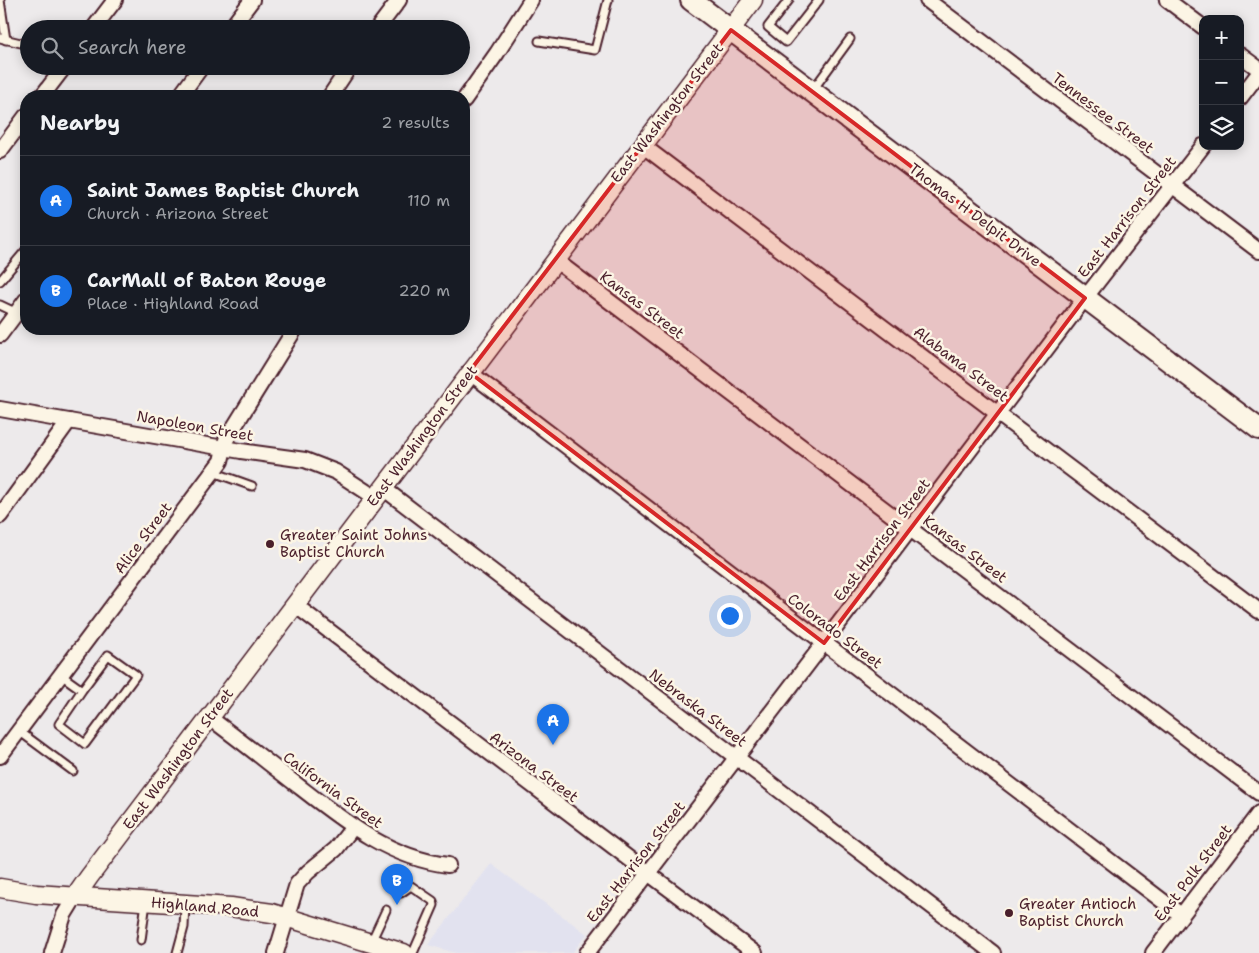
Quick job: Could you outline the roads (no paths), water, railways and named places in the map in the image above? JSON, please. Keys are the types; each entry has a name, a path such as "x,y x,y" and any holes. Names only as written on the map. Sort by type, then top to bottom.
{"main road":[{"name":"Thomas H Delpit Drive","path":"691,0 1259,429"}],"street":[{"path":"100,20 115,0"},
{"path":"237,20 252,0"},
{"path":"384,20 399,0"},
{"path":"470,91 531,0"},
{"name":"East Washington Street","path":"75,897 469,372 752,0"},
{"name":"Tennessee Street","path":"928,0 1259,251"},
{"path":"1167,0 1199,24"},
{"path":"1244,58 1259,71 1244,92"},
{"path":"46,90 57,75"},
{"path":"184,90 195,75"},
{"path":"334,90 344,75"},
{"path":"0,151 20,128"},
{"name":"Alabama Street","path":"642,145 1259,611"},
{"name":"East Harrison Street","path":"586,953 737,758 1085,298 1200,150"},
{"name":"Kansas Street","path":"555,260 1259,793"},
{"path":"0,335 20,309"},
{"name":"Alice Street","path":"0,756 221,461 226,440 289,335"},
{"name":"Colorado Street","path":"469,372 1182,915"},
{"name":"Napoleon Street","path":"0,409 224,448 305,460 336,472 379,493"},
{"path":"0,516 69,422"},
{"name":"Nebraska Street","path":"379,493 737,758 993,953"},
{"name":"Arizona Street","path":"295,604 755,953"},
{"name":"California Street","path":"210,718 368,838 404,855 428,863 448,865"},
{"name":"East Polk Street","path":"1153,953 1259,813"},
{"path":"276,953 297,884 308,872 336,849 353,827"},
{"name":"Highland Road","path":"0,888 36,894 245,908 272,913 404,953"},
{"path":"52,953 64,915 75,897"}],"lane":[{"path":"0,0 3,39 20,43"},
{"path":"539,41 595,50 608,0"},
{"path":"789,0 768,27 786,42 818,0"},
{"path":"812,91 850,39"},
{"path":"0,281 20,257"},
{"path":"0,305 17,313"},
{"path":"213,472 252,486"},
{"path":"108,655 136,675 85,744 59,724 82,690 108,655"},
{"path":"61,675 82,690"},
{"path":"19,732 73,770"},
{"path":"401,893 411,886 433,901 434,905 413,953"},
{"path":"141,940 146,902"},
{"path":"177,953 184,927 185,904"},
{"path":"370,942 386,910"}],"place":[{"name":"Greater Saint Johns Baptist Church","path":"270,544"},
{"name":"Saint James Baptist Church","path":"553,745"},
{"name":"CarMall of Baton Rouge","path":"397,905"},
{"name":"Greater Antioch Baptist Church","path":"1009,913"}]}
